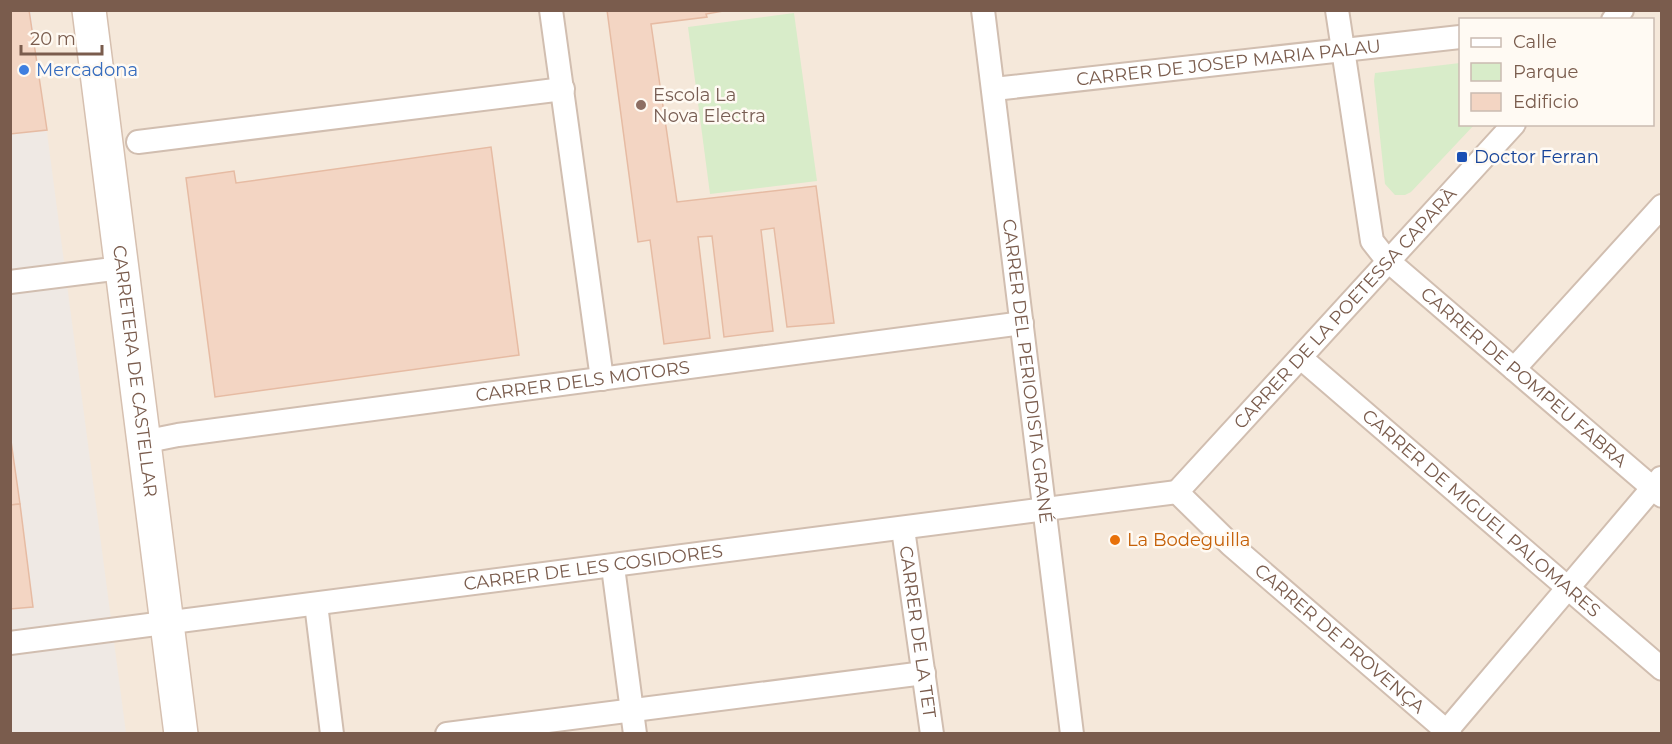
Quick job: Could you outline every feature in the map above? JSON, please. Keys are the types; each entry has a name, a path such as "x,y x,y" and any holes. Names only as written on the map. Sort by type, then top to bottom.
{"street":[{"name":"CARRETERA DE CASTELLAR","path":"89,10 181,734"},
{"path":"551,10 602,379"},
{"name":"CARRER DEL PERIODISTA GRANÉ","path":"983,10 1072,734"},
{"name":"CARRER DE POMPEU FABRA","path":"1337,10 1372,241 1387,260 1514,369 1658,487"},
{"name":"CARRER DE JOSEP MARIA PALAU","path":"994,89 1459,37"},
{"path":"138,142 563,89"},
{"name":"CARRER DE LA POETESSA CAPARÀ","path":"1177,492 1512,126"},
{"path":"1514,369 1662,206"},
{"path":"10,282 122,268"},
{"name":"CARRER DELS MOTORS","path":"143,442 178,435 1022,323"},
{"name":"CARRER DE MIGUEL PALOMARES","path":"1301,358 1662,669"},
{"path":"1447,733 1567,587 1658,487"},
{"name":"CARRER DE LES COSIDORES","path":"10,643 613,567 1177,492"},
{"name":"CARRER DE PROVENÇA","path":"1177,492 1231,545 1447,733"},
{"name":"CARRER DE LA TET","path":"903,529 932,734"},
{"path":"613,567 635,734"},
{"path":"316,604 332,734"},
{"path":"447,734 924,673"}],"shaded area":[{"path":"10,11 31,11 126,733 11,733"},
{"path":"11,11 1661,11 1661,733 11,733"}],"green space":[{"path":"794,13 817,181 710,194 688,27"},
{"path":"1459,63 1459,126 1473,126 1411,192 1405,195 1395,195 1385,184 1375,73"}],"building":[{"name":"Mercadona","path":"10,10 29,10 47,130 10,134"},
{"name":"Escola La Nova Electra","path":"607,10 729,10 706,14 707,17 651,24 677,202 816,186 834,323 787,327 774,228 761,230 773,331 724,337 712,236 698,237 710,338 664,344 650,240 638,242"},
{"path":"491,147 519,355 215,397 186,178 234,171 236,183"},
{"path":"10,434 20,504 10,505"},
{"path":"20,504 33,607 10,609 10,505"}],"place":[{"name":"Mercadona","path":"24,70"},
{"name":"Escola La Nova Electra","path":"641,105"},
{"name":"Doctor Ferran","path":"1462,157"},
{"name":"La Bodeguilla","path":"1115,540"}]}
